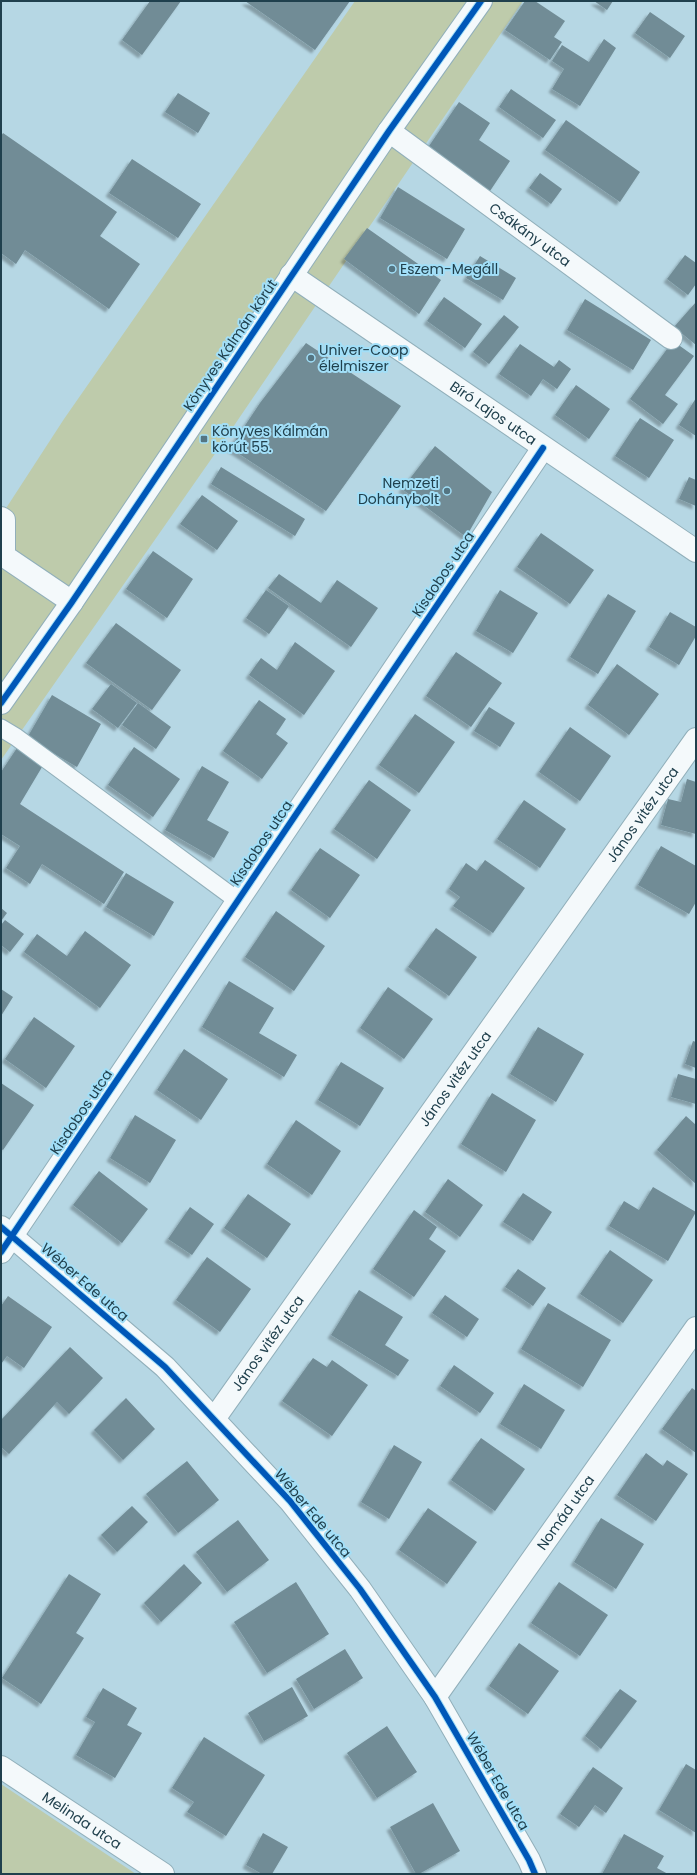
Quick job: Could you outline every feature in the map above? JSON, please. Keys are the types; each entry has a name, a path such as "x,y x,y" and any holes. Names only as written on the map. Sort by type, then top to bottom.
{"street":[{"name":"Könyves Kálmán körút","path":"1,703 72,602 389,131 481,1"},
{"name":"Csákány utca","path":"389,131 671,338"},
{"name":"Bíró Lajos utca","path":"291,275 696,551"},
{"name":"Kisdobos utca","path":"5,1238 237,900 543,448"},
{"path":"1,518 4,520 2,558 72,602"},
{"name":"János vitéz utca","path":"214,1419 696,739"},
{"name":"Wéber Ede utca","path":"5,1238 165,1367 290,1501 360,1589 435,1697 529,1860 535,1874"},
{"name":"Nomád utca","path":"435,1697 696,1328"},
{"name":"Melinda utca","path":"1,1767 163,1874"}],"lane":[{"path":"1,728 16,737 237,900"}],"green space":[{"path":"355,1 523,1 212,458 1,760 1,516 64,419"},
{"path":"1,1784 136,1874 1,1874"}],"building":[{"path":"150,1 181,1 142,55 122,40"},
{"path":"245,1 350,1 315,50"},
{"path":"525,1 535,1 565,21 554,37 562,42 550,60 505,30"},
{"path":"594,1 613,1 607,10"},
{"path":"650,12 685,36 670,58 635,33"},
{"path":"604,39 616,48 580,106 552,89 564,69 552,61 562,45 589,62"},
{"path":"511,89 556,120 543,138 499,107"},
{"path":"178,93 210,113 198,133 165,112"},
{"path":"459,102 490,123 479,140 510,161 490,191 427,149"},
{"path":"566,120 640,172 620,202 545,150"},
{"path":"3,133 117,212 100,236 140,264 109,309 25,250 16,264 1,253 1,136"},
{"path":"132,159 201,204 178,238 109,193"},
{"path":"540,173 562,189 551,204 529,188"},
{"path":"398,187 465,229 447,259 380,218"},
{"name":"Eszem-Megáll","path":"367,228 441,280 419,314 344,259"},
{"path":"685,255 696,263 696,284 688,295 667,279"},
{"path":"480,256 516,278 503,300 466,278"},
{"path":"444,297 482,324 465,348 427,321"},
{"path":"585,299 651,340 633,370 567,330"},
{"path":"696,302 696,345 674,327"},
{"path":"504,315 519,327 489,364 473,352"},
{"path":"673,341 694,356 665,395 678,404 663,424 630,399"},
{"path":"306,343 401,406 326,511 230,448 260,403"},
{"path":"520,344 554,367 559,360 571,369 557,389 543,379 531,396 499,374"},
{"path":"576,385 610,409 589,439 555,415"},
{"path":"696,398 696,436 679,425"},
{"path":"640,418 674,440 649,478 615,456"},
{"name":"Nemzeti Dohánybolt","path":"435,446 492,492 466,537 402,489"},
{"path":"221,467 305,519 295,536 211,484"},
{"path":"689,477 696,480 696,506 679,499"},
{"path":"202,495 238,521 217,550 180,524"},
{"path":"541,533 594,570 570,604 517,567"},
{"path":"153,551 193,579 167,618 126,589"},
{"path":"279,574 321,603 337,580 378,608 351,647 268,588"},
{"path":"266,590 289,606 269,634 246,618"},
{"path":"500,590 538,613 513,653 476,631"},
{"path":"608,594 636,611 598,674 570,657"},
{"path":"670,612 696,627 696,636 679,665 649,647"},
{"path":"116,623 181,670 152,710 86,663"},
{"path":"295,642 335,671 304,715 249,675 261,658 277,670"},
{"path":"456,652 502,683 471,727 426,696"},
{"path":"617,664 659,694 629,735 588,705"},
{"path":"111,684 137,703 118,728 92,709"},
{"path":"52,695 101,724 77,767 27,738"},
{"path":"259,700 286,719 276,734 288,743 262,779 223,751"},
{"path":"138,703 171,727 156,749 122,725"},
{"path":"489,707 515,723 500,747 474,731"},
{"path":"415,714 455,742 419,793 379,765"},
{"path":"570,727 611,756 580,801 539,772"},
{"path":"19,745 45,762 20,804 124,872 104,904 42,864 30,884 6,868 20,846 1,834 1,772"},
{"path":"134,747 180,779 153,817 108,785"},
{"path":"202,766 229,782 207,820 229,832 214,858 165,830"},
{"path":"687,779 696,782 696,834 661,825 668,799 681,802"},
{"path":"369,780 411,810 377,859 334,829"},
{"path":"524,800 566,829 540,868 497,839"},
{"path":"661,846 696,866 696,902 689,914 638,885"},
{"path":"320,848 360,875 330,918 291,890"},
{"path":"485,860 525,888 493,933 453,906 460,897 449,889 466,863 477,871"},
{"path":"126,873 174,902 154,936 106,907"},
{"path":"1,908 7,913 1,921"},
{"path":"276,911 325,946 294,991 245,957"},
{"path":"5,920 24,934 10,952 1,945 1,925"},
{"path":"436,928 477,957 449,996 408,967"},
{"path":"85,931 131,965 100,1008 24,952 37,934 67,956"},
{"path":"229,981 274,1008 259,1033 297,1055 284,1077 202,1027"},
{"path":"388,987 433,1019 404,1059 360,1028"},
{"path":"1,989 13,997 1,1016"},
{"path":"34,1017 75,1046 46,1088 5,1059"},
{"path":"538,1027 584,1054 556,1102 510,1074"},
{"path":"693,1041 696,1042 696,1068 685,1064"},
{"path":"184,1049 228,1079 201,1120 157,1090"},
{"path":"341,1062 384,1088 360,1126 318,1100"},
{"path":"678,1074 696,1079 696,1104 671,1097"},
{"path":"1,1083 34,1105 3,1150 1,1149"},
{"path":"492,1093 536,1120 506,1172 461,1144"},
{"path":"135,1115 176,1140 150,1183 110,1158"},
{"path":"686,1116 696,1125 696,1184 657,1150"},
{"path":"296,1120 341,1151 312,1195 267,1164"},
{"path":"99,1171 148,1209 122,1243 73,1205"},
{"path":"448,1179 483,1205 460,1237 425,1212"},
{"path":"653,1187 696,1212 668,1261 609,1226 624,1201 639,1210"},
{"path":"523,1193 552,1212 533,1241 503,1222"},
{"path":"248,1194 291,1224 267,1258 224,1228"},
{"path":"190,1207 214,1224 192,1255 168,1239"},
{"path":"414,1210 437,1227 429,1239 446,1251 414,1297 373,1269"},
{"path":"610,1250 653,1280 623,1323 580,1294"},
{"path":"207,1257 251,1289 220,1332 176,1300"},
{"path":"518,1269 546,1288 533,1306 505,1287"},
{"path":"359,1290 403,1317 385,1345 409,1360 398,1376 331,1335"},
{"path":"445,1295 479,1319 467,1337 432,1313"},
{"path":"8,1296 52,1327 24,1368 7,1356 1,1364 1,1306"},
{"path":"548,1303 611,1340 583,1387 521,1349"},
{"path":"70,1347 103,1378 69,1414 57,1402 9,1454 1,1447 1,1420"},
{"path":"313,1358 327,1367 332,1360 368,1385 332,1436 282,1401"},
{"path":"454,1365 494,1393 480,1413 440,1386"},
{"path":"524,1384 565,1410 541,1449 500,1424"},
{"path":"692,1388 696,1391 696,1453 662,1429"},
{"path":"126,1398 155,1429 123,1460 94,1430"},
{"path":"481,1438 525,1469 495,1511 451,1480"},
{"path":"394,1445 422,1462 389,1519 361,1502"},
{"path":"646,1453 663,1466 667,1460 688,1474 656,1521 617,1495"},
{"path":"187,1461 219,1500 178,1533 146,1494"},
{"path":"132,1506 148,1522 117,1552 101,1535"},
{"path":"428,1508 477,1542 447,1584 399,1550"},
{"path":"601,1518 644,1544 616,1589 574,1562"},
{"path":"238,1520 269,1560 227,1592 196,1552"},
{"path":"184,1564 202,1583 161,1622 144,1603"},
{"path":"69,1574 101,1594 76,1633 84,1638 41,1704 2,1678"},
{"path":"296,1582 329,1634 267,1673 234,1622"},
{"path":"559,1582 608,1615 580,1656 531,1623"},
{"path":"519,1643 559,1671 528,1714 489,1686"},
{"path":"345,1649 363,1678 314,1709 296,1679"},
{"path":"292,1687 308,1716 264,1741 248,1713"},
{"path":"103,1688 137,1708 127,1725 142,1733 115,1778 76,1755 95,1722 86,1717"},
{"path":"620,1689 637,1701 601,1749 585,1736"},
{"path":"387,1726 417,1772 377,1798 347,1753"},
{"path":"204,1737 265,1775 226,1836 187,1812 194,1802 172,1788"},
{"path":"686,1764 696,1770 696,1833 659,1810"},
{"path":"593,1767 623,1788 606,1813 595,1805 579,1827 560,1814"},
{"path":"433,1803 460,1851 419,1874 416,1874 390,1827"},
{"path":"263,1833 288,1847 272,1874 262,1874 246,1865"},
{"path":"624,1834 664,1856 657,1868 668,1874 602,1874"}],"cycle path":[{"path":"1,703 72,602 389,131 481,1"},
{"path":"1,1252 543,448"},
{"path":"1,1227 165,1367 290,1501 360,1589 435,1697 529,1860 535,1874"}],"place":[{"name":"Eszem-Megáll","path":"392,269"},
{"name":"Univer-Coop élelmiszer","path":"311,358"},
{"name":"Könyves Kálmán körút 55.","path":"204,439"},
{"name":"Nemzeti Dohánybolt","path":"447,491"}]}
